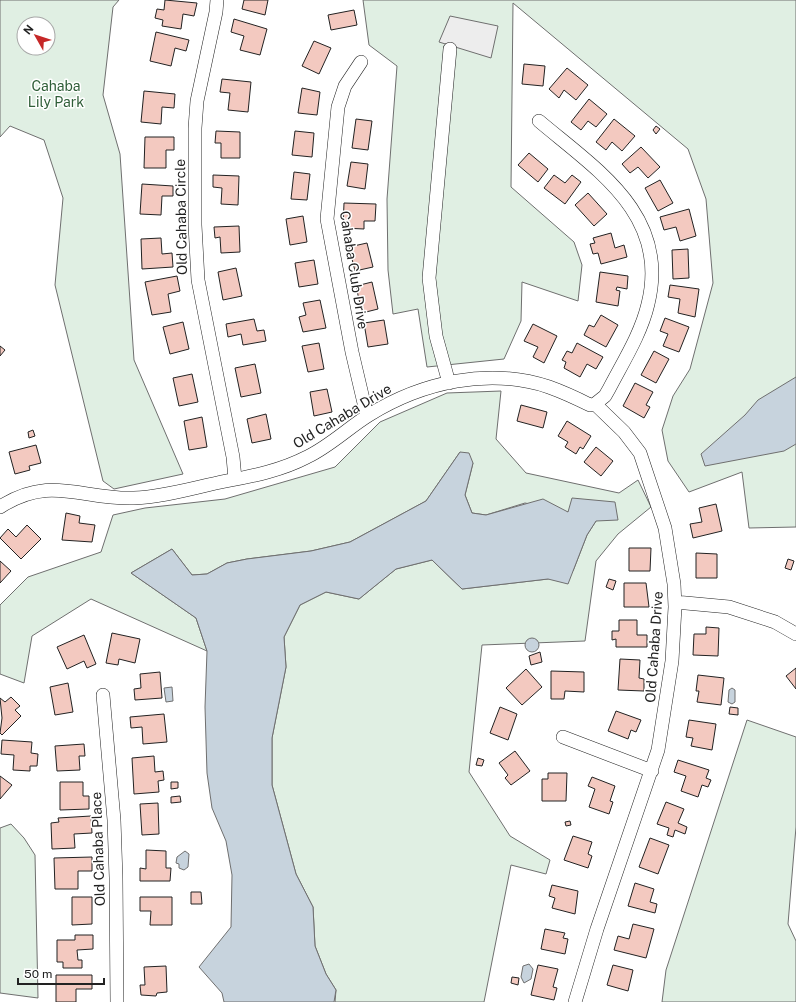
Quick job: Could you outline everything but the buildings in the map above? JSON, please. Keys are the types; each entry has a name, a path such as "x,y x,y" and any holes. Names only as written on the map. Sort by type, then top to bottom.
{"street":[{"name":"Old Cahaba Circle","path":"217,0 197,108 195,128 196,255 198,280 233,457 235,479"},
{"path":"449,383 436,336 429,278 450,49"},
{"name":"Cahaba Club Drive","path":"361,62 345,86 338,106 327,219 352,352 367,416"},
{"path":"539,121 613,184 625,197 642,225 651,256 652,283 648,304 641,326 605,396 595,404"},
{"name":"Old Cahaba Drive","path":"0,507 23,496 54,489 78,491 99,497 136,498 261,474 306,458 328,446 367,416 402,398 449,383 484,377 504,378 548,386 590,405 595,404 624,432 640,453 665,528 673,576 675,602 672,662 664,720 652,771 597,929 575,1002"},
{"path":"675,602 729,607 775,622 796,634"},
{"name":"Old Cahaba Place","path":"103,695 114,820 117,1002"},
{"path":"563,738 652,771"}],"green space":[{"name":"Cahaba Lily Park","path":"0,0 119,0 113,7 103,95 120,154 134,360 183,474 114,489 103,481 55,285 63,198 44,140 10,126 0,137"},
{"path":"363,0 796,0 796,527 749,528 742,472 689,492 668,461 662,430 673,396 690,369 713,283 706,199 688,149 513,3 511,187 574,242 582,265 578,301 522,282 521,321 504,359 427,367 418,309 393,314 388,270 387,199 397,66 369,45"},
{"path":"501,391 496,439 526,473 619,493 638,480 651,507 618,534 596,561 585,641 482,645 469,772 510,836 550,860 546,874 511,865 484,1002 335,1002 336,990 326,974 315,946 313,907 296,874 272,785 272,738 286,667 284,637 300,605 326,592 359,599 396,569 432,560 462,589 548,579 573,571 587,535 596,521 568,512 525,503 486,515 472,513 465,495 473,463 460,452 426,501 350,542 311,551 227,563 207,574 192,575 172,549 131,573 196,618 207,651 91,599 32,636 24,683 0,674 0,605 28,577 101,552 113,515 145,508 225,499 335,467 380,422 447,393"},
{"path":"747,720 796,737 796,827 788,924 796,941 796,1002 662,1002 666,970"},
{"path":"11,824 24,838 35,855 38,998 0,993 0,828"}],"shaded area":[{"path":"450,16 498,26 491,58 439,42"},
{"path":"796,377 796,444 784,451 705,466 701,454 745,415 758,400"},
{"path":"460,452 469,453 473,463 465,495 472,513 486,515 543,499 568,512 572,498 615,502 618,520 596,521 587,535 568,584 548,579 462,589 432,560 396,569 359,599 326,592 300,605 284,637 286,667 272,738 272,785 296,874 313,907 315,946 326,974 336,990 334,1002 224,1002 222,993 199,967 231,927 232,875 226,841 212,808 207,773 205,707 207,651 196,618 131,573 172,549 192,575 207,574 227,563 311,551 350,542 426,501"},
{"path":"529,638 535,638 539,642 539,648 535,652 529,652 525,648 525,642"},
{"path":"172,687 173,701 166,702 164,688"},
{"path":"732,688 735,690 735,702 732,704 728,702 729,690"},
{"path":"185,851 189,854 188,867 184,870 179,868 179,864 176,863 177,857"},
{"path":"529,964 533,969 531,979 524,983 521,977 523,966"}]}
